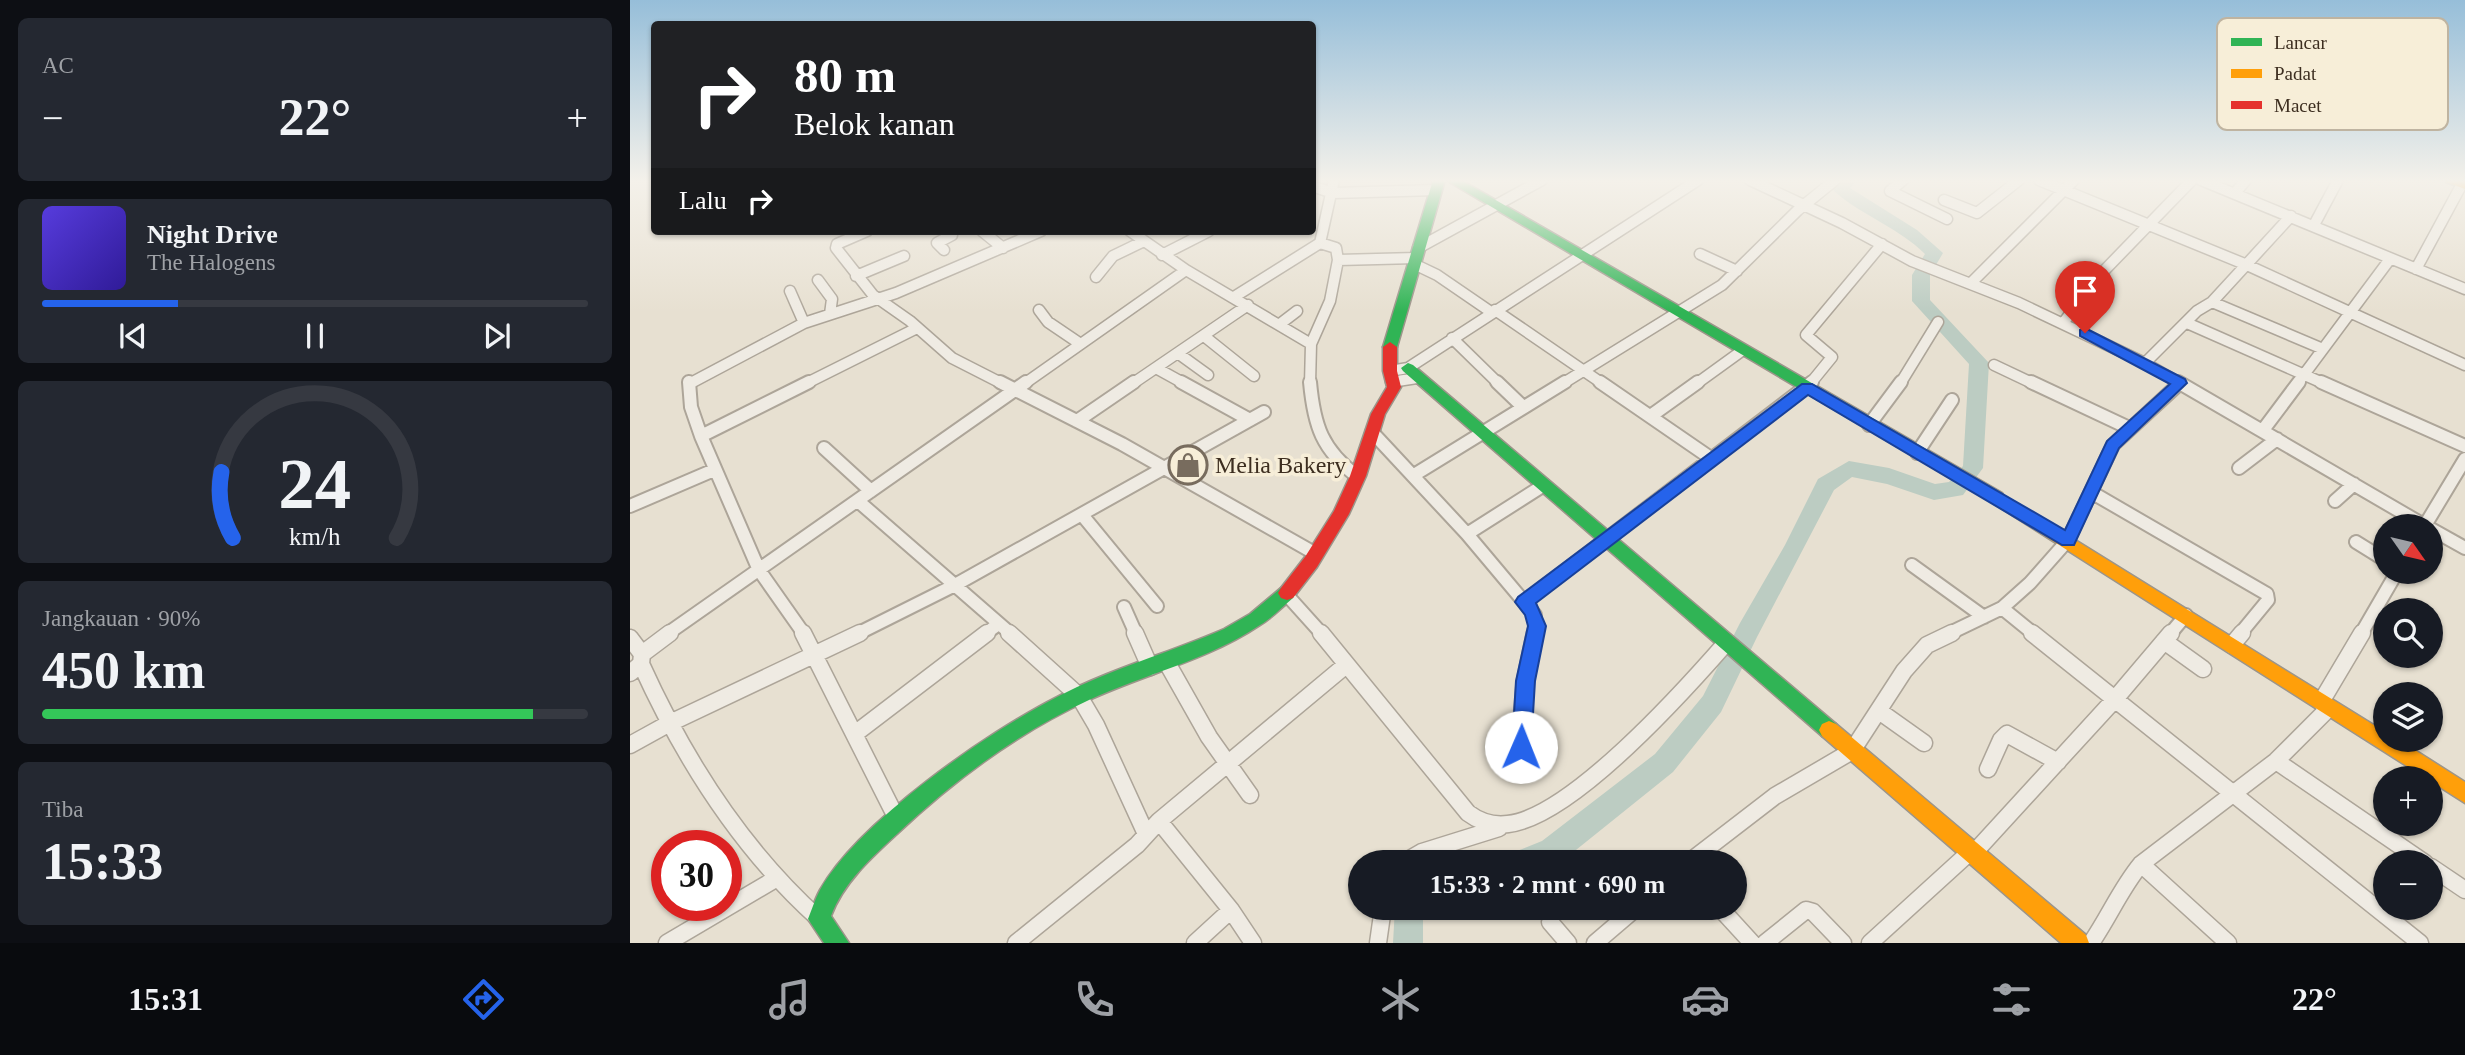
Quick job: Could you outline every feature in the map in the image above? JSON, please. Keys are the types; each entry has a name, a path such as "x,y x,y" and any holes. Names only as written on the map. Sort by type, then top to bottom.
{"street":[{"path":"1319,244 1322,224"},
{"path":"819,919 824,901 834,885 898,821 1003,741 1041,716 1079,696 1222,641 1286,594 1316,554 1358,477 1391,380 1391,346 1416,257 1428,224"},
{"path":"1338,260 1416,257 1468,224"},
{"path":"1527,224 2068,540 2465,793"},
{"path":"1391,380 1413,373 1452,338 1630,224"},
{"path":"1414,475 1712,292 1786,224"},
{"path":"1841,224 1912,261 1972,282 2145,363 2405,514"},
{"path":"1972,282 2029,224"},
{"path":"2145,363 2187,323 2198,308 2213,302 2284,224"},
{"path":"2416,269 2438,224"},
{"path":"2064,323 2096,279 2149,225 2463,359"},
{"path":"2314,225 2465,289"},
{"path":"859,235 836,246 856,276 879,299 952,358 1165,468 1316,554"},
{"path":"944,250 937,243 952,235"},
{"path":"987,235 1003,248"},
{"path":"898,821 816,655 759,570 701,436 691,407 689,382 804,323 879,299 1032,235"},
{"path":"1135,235 1186,270 1248,304 1311,344"},
{"path":"1162,255 1201,235"},
{"path":"1096,277 1113,256 1144,241"},
{"path":"1303,243 1336,248 1338,260 1330,301 1311,344 1307,373 1324,442 1336,459 1358,477"},
{"path":"1234,297 1319,244"},
{"path":"1524,602 1807,388 1832,356 1806,335 1882,244"},
{"path":"1700,254 1737,271"},
{"path":"856,276 904,256"},
{"path":"1416,257 1437,275 1586,370 1712,458"},
{"path":"2263,430 2390,259"},
{"path":"637,664 759,570 1186,270"},
{"path":"818,280 832,299 830,314"},
{"path":"790,291 804,323"},
{"path":"2213,302 2323,349"},
{"path":"1077,421 1180,354 1248,304"},
{"path":"1039,310 1048,321 1079,343"},
{"path":"1280,324 1297,311"},
{"path":"1869,425 1896,390 1938,322"},
{"path":"2187,323 2465,446"},
{"path":"701,436 917,328"},
{"path":"1204,337 1222,349 1227,358 1254,376"},
{"path":"1452,338 1522,407"},
{"path":"1652,415 1743,350"},
{"path":"1180,354 1208,374"},
{"path":"1994,365 2130,428"},
{"path":"1156,368 1250,420"},
{"path":"1413,373 2078,943"},
{"path":"1705,850 1775,796 1852,751 1904,671 1927,645 2003,608 2030,583 2068,540 2113,445 2180,383"},
{"path":"1917,453 1952,400"},
{"path":"630,745 955,585 1083,516 1264,412"},
{"path":"1372,432 1467,534 1533,612 1537,626 1525,681 1521,726 1524,765"},
{"path":"2239,468 2277,439"},
{"path":"824,448 871,491"},
{"path":"2434,514 2465,459"},
{"path":"630,506 714,470"},
{"path":"2335,501 2354,484"},
{"path":"1467,534 1544,485"},
{"path":"2091,492 2267,594 2268,600 2232,645"},
{"path":"858,501 1079,696 1096,725 1146,834"},
{"path":"1083,516 1157,606"},
{"path":"2443,536 2465,548"},
{"path":"2356,542 2373,553"},
{"path":"1912,565 1984,617"},
{"path":"2091,943 2111,914 2130,877 2141,864 2276,761 2325,705 2391,584"},
{"path":"1286,594 1475,818 1486,825 1503,826"},
{"path":"1124,607 1150,667"},
{"path":"2003,608 2233,796 2420,943"},
{"path":"1870,943 1972,853 2115,699 2186,615"},
{"path":"856,733 998,625"},
{"path":"630,638 637,664 668,724 731,823 790,894 819,919 838,943"},
{"path":"2164,641 2203,669"},
{"path":"1429,850 1525,820 1587,781 1626,750 1728,645"},
{"path":"1166,661 1228,764 1250,795"},
{"path":"1016,943 1137,845 1159,821 1346,664"},
{"path":"1879,711 1924,743"},
{"path":"1988,769 2001,740 2007,734 2058,762"},
{"path":"2276,761 2406,850"},
{"path":"1159,821 1231,910 1253,943"},
{"path":"2141,864 2228,943"},
{"path":"2443,875 2465,890"},
{"path":"667,943 778,878"},
{"path":"1195,943 1231,910"},
{"path":"1765,943 1806,910 1813,912 1843,943"},
{"path":"1378,943 1381,920"},
{"path":"1595,943 1622,920"},
{"path":"1731,920 1752,943"},
{"path":"1550,922 1568,943"}],"waterway":[{"path":"1554,850 1664,763 1712,704 1748,630 1793,551 1826,485 1849,469 1889,476 1934,492 1955,489 1973,468 1979,363 1921,301 1921,275 1934,253 1923,242 1894,224"},
{"path":"1408,943 1409,920"}],"traffic: fast":[{"path":"1390,347 1426,224"},
{"path":"1528,224 1996,497"},
{"path":"1408,368 1829,730"},
{"path":"838,943 819,919 829,895 846,871 871,844 935,788 1005,738 1063,703 1230,634 1256,619 1287,593"}],"traffic: slow":[{"path":"1996,497 2465,793"},
{"path":"1829,730 2078,943"}],"traffic: jam":[{"path":"1287,593 1311,562 1341,514 1358,476 1378,414 1394,387 1390,371 1390,347"}],"place":[{"name":"Melia Bakery","path":"1188,465"}],"route":[{"path":"1521,747 1525,681 1537,626 1533,612 1524,602 1807,388 2068,540 2113,445 2180,383 2085,333"}]}
